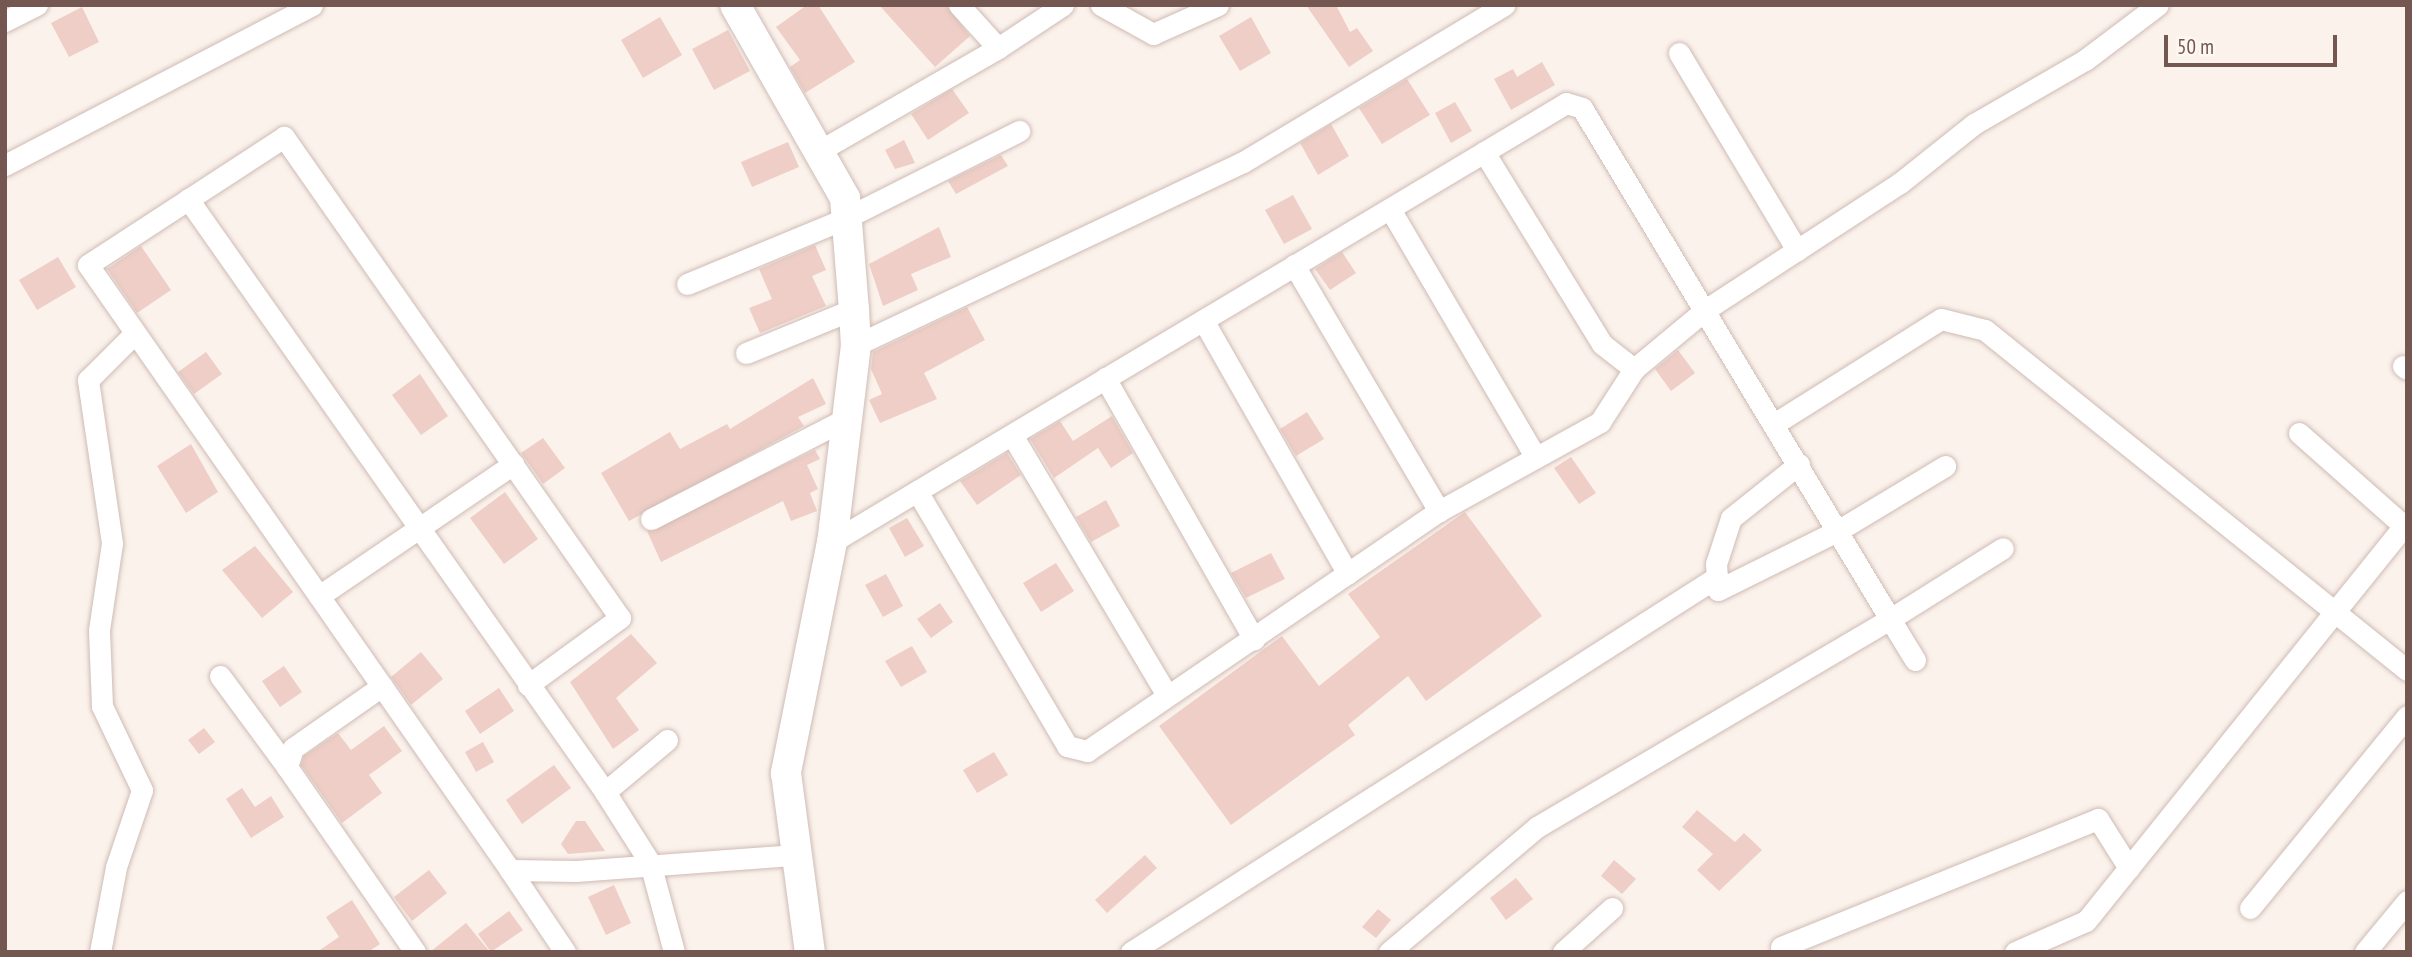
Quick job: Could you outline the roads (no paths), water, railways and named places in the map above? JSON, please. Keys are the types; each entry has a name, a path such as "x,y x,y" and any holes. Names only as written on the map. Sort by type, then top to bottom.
{"main road":[{"path":"735,5 845,198 856,345 842,421 832,542 786,773 810,952"}],"street":[{"path":"5,20 37,5"},
{"path":"5,165 312,5"},
{"path":"959,5 998,48"},
{"path":"819,151 998,48 1063,5"},
{"path":"1101,5 1153,34 1218,5"},
{"path":"856,345 1242,162 1504,5"},
{"path":"917,491 1072,750 1087,751 1254,639 1438,510 1600,422 1634,369 1706,310 2158,5"},
{"path":"1679,53 1797,250"},
{"path":"832,542 1566,103 1582,108 1915,660"},
{"path":"687,284 846,218 1019,131"},
{"path":"528,685 620,618 284,137 88,265 565,952"},
{"path":"1484,152 1602,344 1634,369"},
{"path":"188,199 605,792 650,863 674,952"},
{"path":"1390,209 1535,456"},
{"path":"1294,265 1438,510"},
{"path":"746,353 853,310"},
{"path":"1774,424 1941,319 1985,330 2407,670"},
{"path":"1203,320 1348,573"},
{"path":"100,952 116,867 142,790 102,706 99,630 112,544 88,380 135,333"},
{"path":"1105,378 1254,639"},
{"path":"651,519 842,421"},
{"path":"2015,952 2086,921 2405,524 2300,433"},
{"path":"1012,435 1167,695"},
{"path":"319,596 513,464"},
{"path":"1799,464 1731,518 1717,577 1718,590 1839,530 1945,466"},
{"path":"1389,952 1537,827 1890,619 2003,548"},
{"path":"1131,952 1717,577"},
{"path":"220,676 287,767 415,952"},
{"path":"287,767 293,748 382,686"},
{"path":"2250,908 2407,716"},
{"path":"605,792 667,740"},
{"path":"1781,947 2098,819 2129,868"},
{"path":"510,870 576,872 650,863 795,855"},
{"path":"2365,952 2407,901"},
{"path":"1563,952 1612,908"}]}
